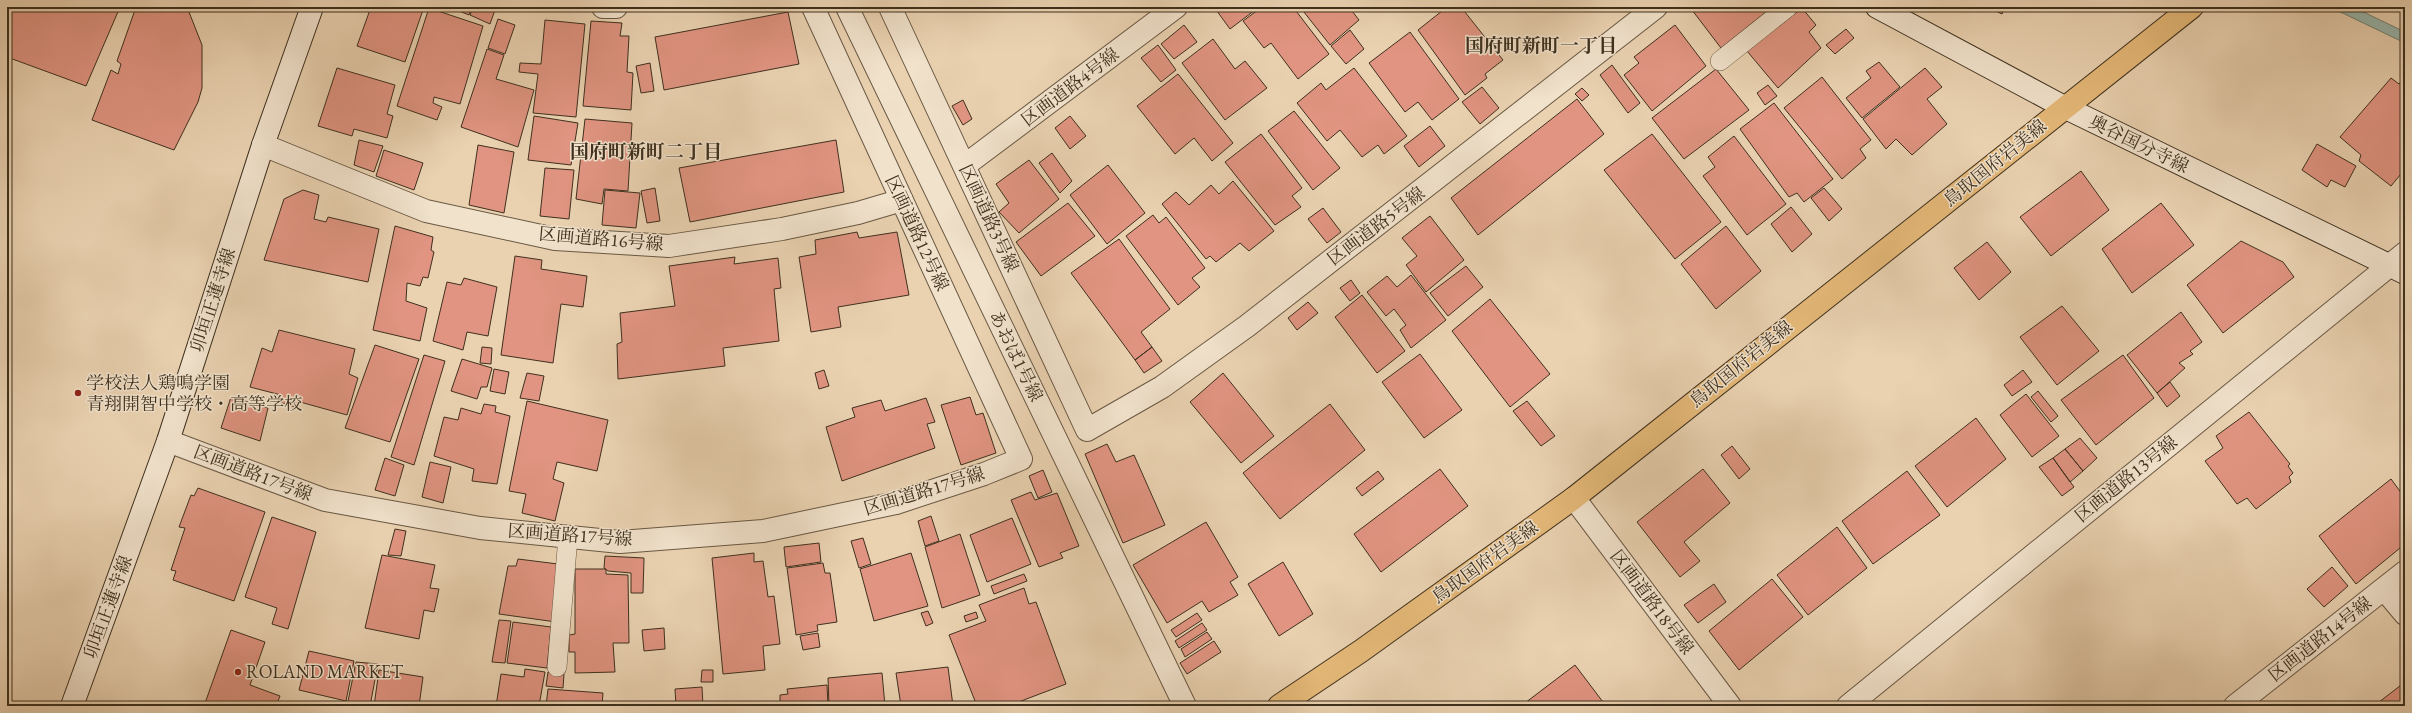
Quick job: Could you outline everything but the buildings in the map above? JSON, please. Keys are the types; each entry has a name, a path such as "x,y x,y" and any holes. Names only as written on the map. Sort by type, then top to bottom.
{"main road":[{"name":"鳥取国府岩美線","path":"1279,706 1361,651 1574,498 2064,107 2192,7"}],"street":[{"name":"卯垣正蓮寺線","path":"72,706 168,441 263,145 312,7"},
{"path":"604,7 616,7"},
{"name":"区画道路12号線","path":"813,7 1021,459"},
{"name":"あおば1号線","path":"847,7 1185,706"},
{"name":"区画道路3号線","path":"890,7 1087,430"},
{"name":"区画道路4号線","path":"964,166 1176,7"},
{"name":"区画道路5号線","path":"1087,430 1162,387 1247,326 1656,7"},
{"name":"奥谷国分寺線","path":"1877,7 2064,107 2400,264"},
{"name":"区画道路16号線","path":"263,145 426,211 555,239 669,246 782,229 858,213 902,200"},
{"name":"区画道路13号線","path":"1848,706 2400,264"},
{"name":"区画道路17号線","path":"168,441 325,500 480,528 620,542 763,531 896,503 984,474 1021,459"},
{"name":"区画道路18号線","path":"1574,498 1730,706"},
{"name":"区画道路14号線","path":"2235,706 2405,572"},
{"path":"2384,589 2405,614"}],"lane":[{"path":"1720,61 1788,7"},
{"path":"557,667 568,537"}],"water":[{"path":"2330,7 2353,7 2405,32 2405,43"}],"place":[{"name":"学校法人鶏鳴学園 青翔開智中学校・高等学校","path":"78,393"},
{"name":"ROLAND MARKET","path":"238,672"}],"district":[{"name":"国府町新町一丁目","path":"1541,45"},
{"name":"国府町新町二丁目","path":"646,151"}]}
